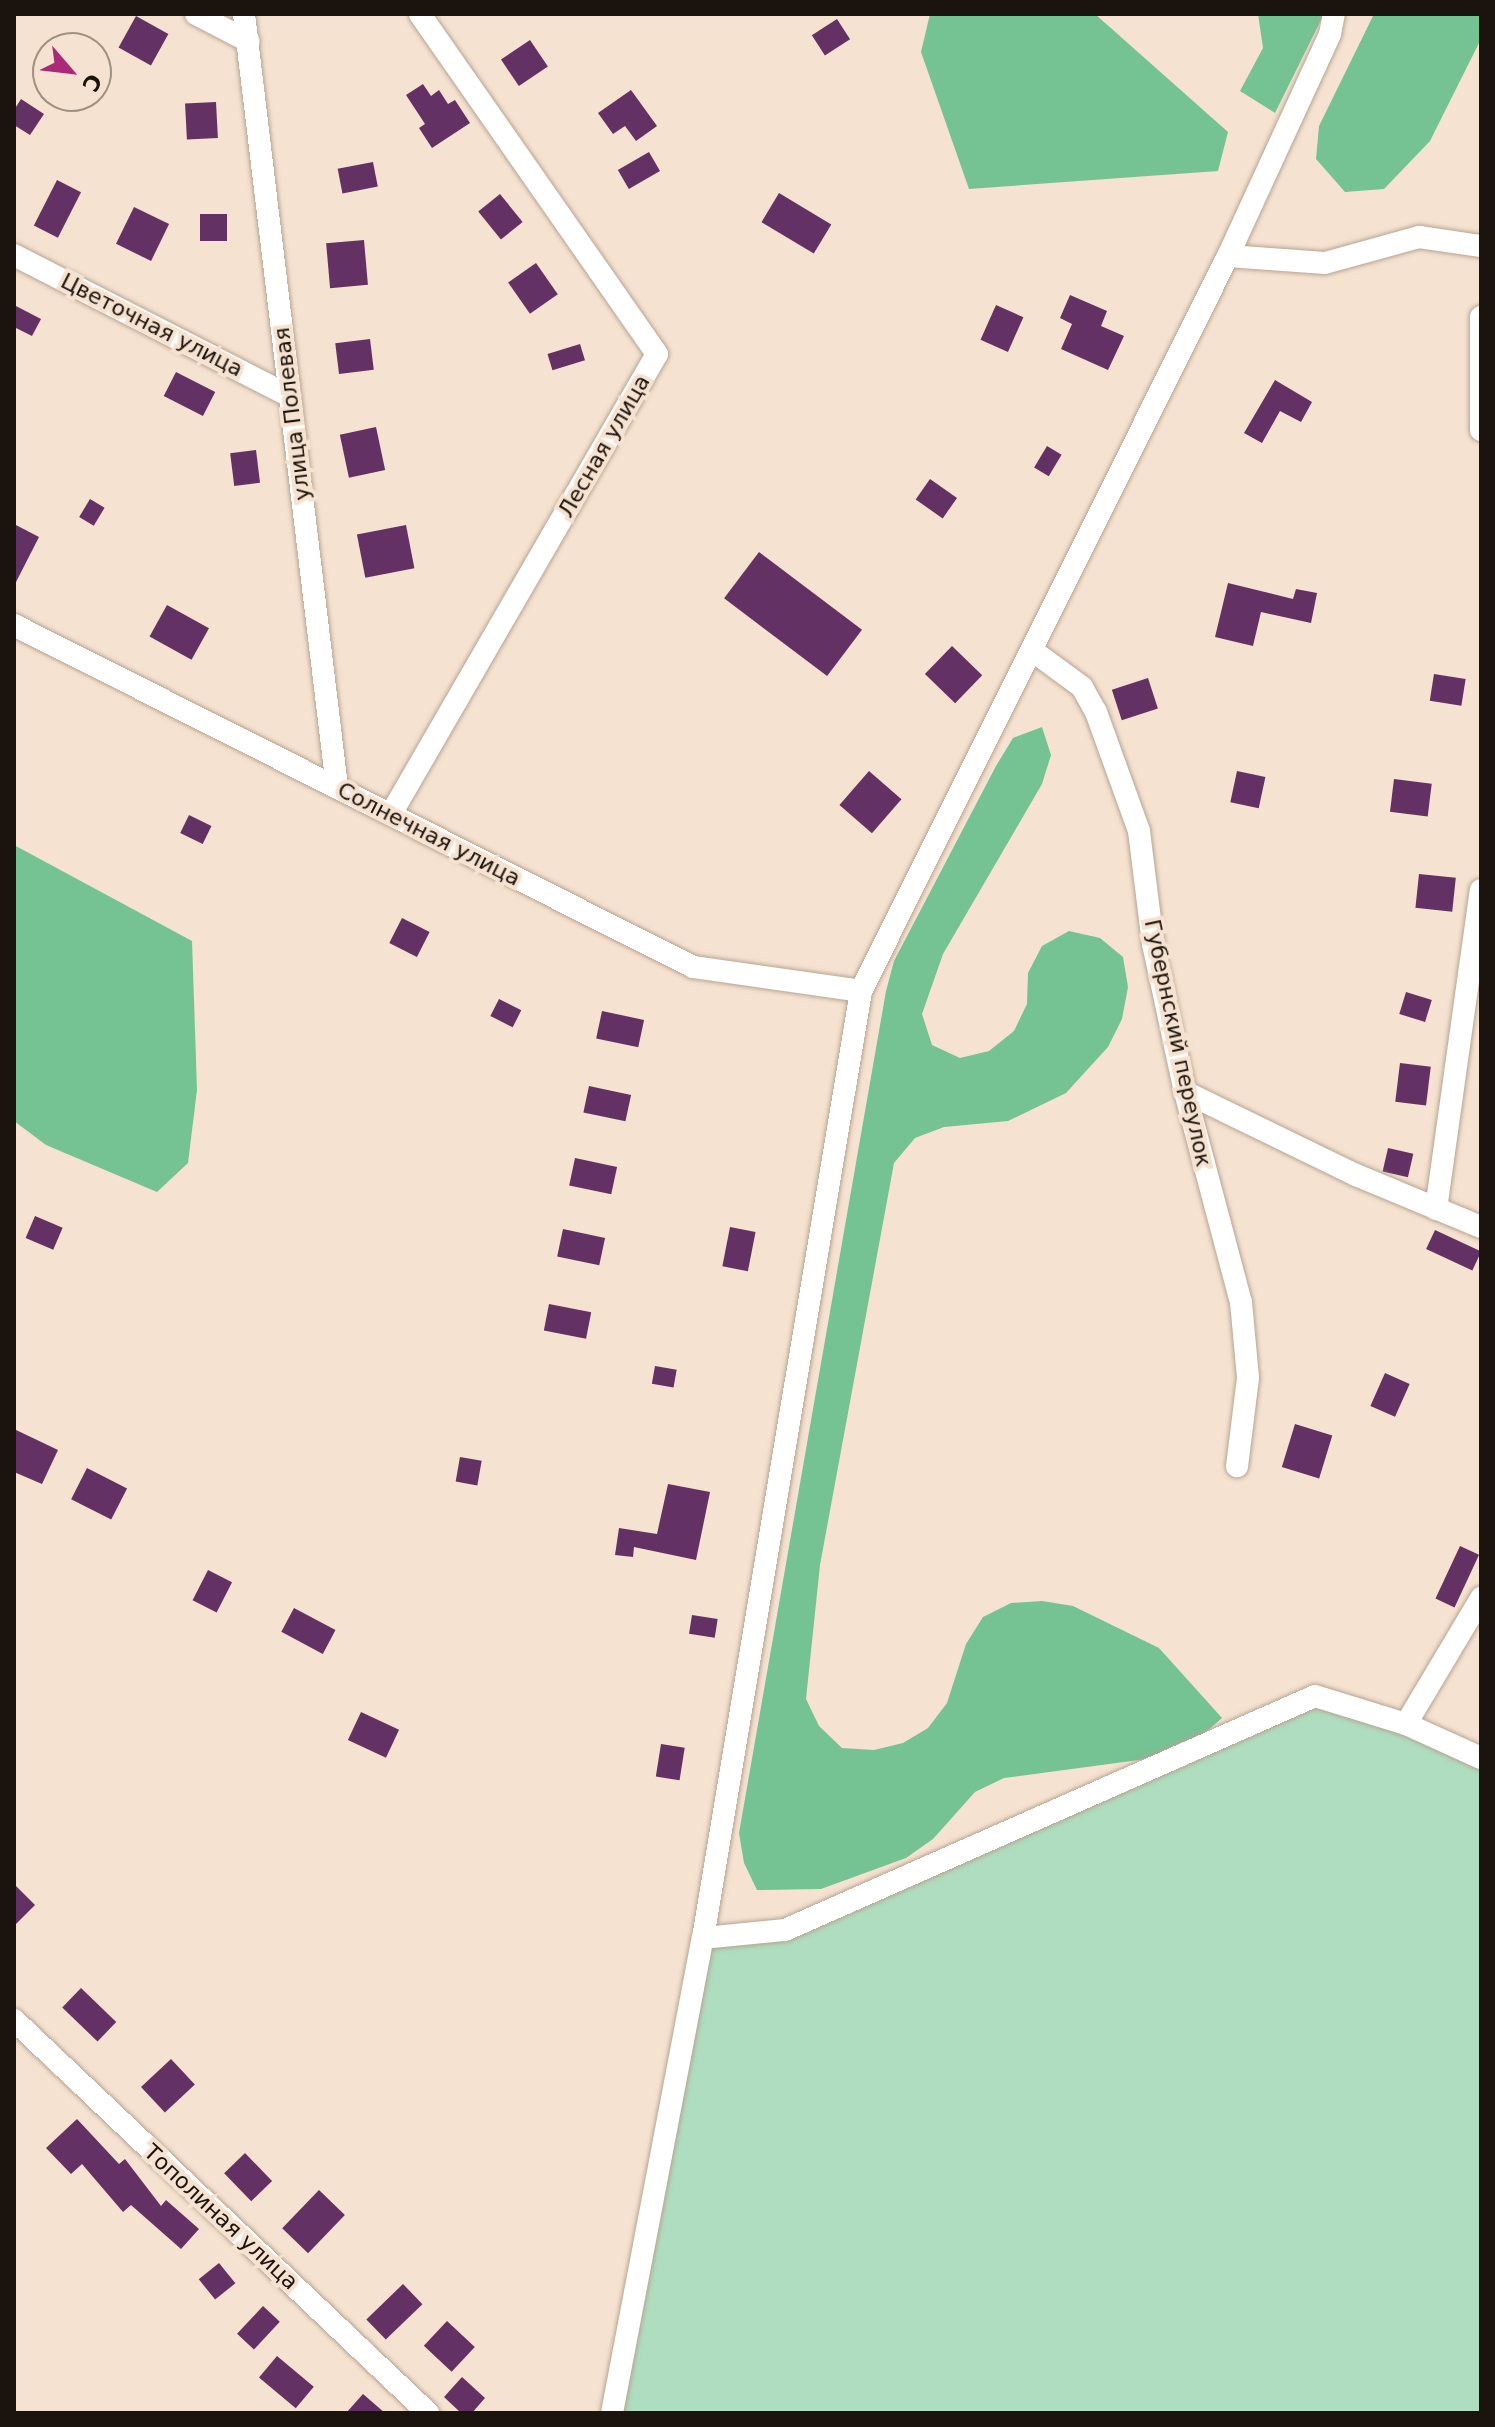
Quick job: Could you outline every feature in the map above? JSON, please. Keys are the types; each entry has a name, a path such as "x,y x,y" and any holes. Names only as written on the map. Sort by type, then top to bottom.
{"street":[{"path":"196,14 248,41"},
{"name":"улица Полевая","path":"244,14 337,787"},
{"name":"Лесная улица","path":"391,814 657,354 420,14"},
{"path":"612,2413 703,1938 861,991 1228,256 1330,34 1334,14"},
{"path":"1228,256 1325,263 1419,237 1481,246"},
{"name":"Цветочная улица","path":"14,255 290,396"},
{"path":"1481,317 1481,430"},
{"name":"Солнечная улица","path":"14,625 693,967 861,991"},
{"name":"Губернский переулок","path":"1033,651 1082,687 1096,712 1139,831 1153,944 1185,1092 1241,1302 1248,1378 1237,1466"},
{"path":"1436,1209 1481,890"},
{"path":"1185,1092 1481,1227"},
{"path":"1406,1724 1481,1598"},
{"path":"703,1938 785,1930 1315,1696 1406,1724 1481,1758"},
{"name":"Тополиная улица","path":"14,2020 428,2413"}],"green space":[{"path":"930,14 1095,14 1228,132 1218,171 969,189 921,52"},
{"path":"1258,14 1324,14 1275,113 1240,91 1263,48"},
{"path":"1374,14 1481,14 1481,39 1430,141 1384,189 1345,192 1316,159 1319,126"},
{"path":"1042,727 1051,755 1042,784 943,954 922,1014 932,1045 960,1058 989,1051 1014,1031 1027,1004 1028,973 1042,946 1069,931 1100,938 1123,957 1128,987 1122,1019 1108,1047 1066,1093 1008,1121 944,1127 915,1138 894,1163 820,1565 806,1699 819,1726 842,1748 874,1750 903,1743 928,1728 947,1703 966,1644 983,1617 1011,1603 1042,1601 1073,1606 1159,1648 1222,1718 1190,1746 1161,1757 1004,1778 975,1792 933,1839 906,1858 821,1889 757,1890 744,1863 739,1833 886,991 894,961 996,766 1013,738"},
{"path":"14,845 192,941 197,1090 188,1163 157,1192 46,1145 14,1121"},
{"path":"1315,1696 1481,1766 1481,2413 612,2413 703,1938 785,1930"}],"building":[{"path":"136,16 168,34 151,65 119,47"},
{"path":"837,19 850,39 825,55 812,35"},
{"path":"530,40 548,67 519,86 501,60"},
{"path":"423,84 431,96 439,90 448,104 455,100 470,123 432,148 419,128 425,124 406,95"},
{"path":"631,90 657,126 636,141 625,126 613,134 598,113"},
{"path":"21,99 32,106 32,112 44,114 30,135 14,125 14,110"},
{"path":"216,102 218,138 187,140 185,104"},
{"path":"649,152 660,171 629,189 618,170"},
{"path":"373,162 378,187 342,193 338,169"},
{"path":"57,180 81,192 58,238 34,225"},
{"path":"779,193 831,224 814,254 761,222"},
{"path":"500,194 523,222 501,240 478,212"},
{"path":"134,207 169,224 151,261 116,244"},
{"path":"200,214 227,214 227,241 200,241"},
{"path":"364,240 368,285 330,288 326,243"},
{"path":"536,263 558,294 530,314 508,283"},
{"path":"1070,295 1107,311 1101,326 1124,336 1108,370 1061,349 1072,324 1060,318"},
{"path":"14,305 41,319 32,336 14,327"},
{"path":"996,305 1023,317 1008,352 981,340"},
{"path":"370,339 374,370 339,374 335,343"},
{"path":"580,344 585,360 552,370 547,354"},
{"path":"176,372 215,392 203,416 164,396"},
{"path":"1275,380 1312,402 1301,422 1280,411 1262,443 1244,433"},
{"path":"376,427 385,470 349,478 340,435"},
{"path":"1047,446 1062,455 1049,476 1034,467"},
{"path":"256,450 260,483 234,486 230,453"},
{"path":"930,479 957,498 943,518 916,499"},
{"path":"90,499 105,508 94,526 79,517"},
{"path":"14,524 39,537 14,586"},
{"path":"406,525 414,568 365,578 357,535"},
{"path":"759,552 862,630 827,676 724,598"},
{"path":"1228,583 1293,599 1296,589 1317,593 1311,623 1261,612 1253,646 1215,637"},
{"path":"167,605 209,628 192,660 150,636"},
{"path":"952,646 982,675 955,703 925,674"},
{"path":"1434,674 1466,679 1461,706 1430,701"},
{"path":"1148,678 1158,708 1122,720 1112,690"},
{"path":"869,771 901,799 872,833 839,805"},
{"path":"1237,771 1265,777 1259,808 1230,802"},
{"path":"1394,779 1432,784 1428,816 1390,812"},
{"path":"189,815 211,826 203,844 180,833"},
{"path":"1419,874 1456,878 1452,912 1415,908"},
{"path":"402,918 430,932 417,957 389,943"},
{"path":"1406,992 1432,1000 1425,1022 1399,1014"},
{"path":"499,999 521,1010 513,1027 490,1016"},
{"path":"602,1011 644,1020 638,1047 596,1038"},
{"path":"1400,1063 1431,1067 1426,1105 1395,1102"},
{"path":"589,1086 631,1095 625,1121 583,1112"},
{"path":"1388,1148 1413,1154 1408,1177 1383,1171"},
{"path":"575,1158 617,1167 611,1194 569,1185"},
{"path":"35,1216 63,1228 53,1250 26,1238"},
{"path":"730,1227 756,1232 748,1271 722,1266"},
{"path":"563,1229 605,1238 599,1265 557,1256"},
{"path":"1435,1230 1481,1251 1472,1271 1426,1249"},
{"path":"549,1304 591,1312 586,1339 544,1331"},
{"path":"655,1366 677,1370 674,1388 652,1384"},
{"path":"1385,1373 1410,1384 1395,1417 1370,1406"},
{"path":"1295,1424 1332,1435 1319,1478 1282,1467"},
{"path":"14,1429 58,1450 42,1484 14,1472"},
{"path":"460,1457 482,1461 477,1485 456,1482"},
{"path":"87,1468 127,1488 111,1520 71,1499"},
{"path":"668,1484 710,1492 696,1560 634,1547 633,1557 615,1555 619,1528 657,1534"},
{"path":"1460,1546 1479,1555 1455,1607 1435,1599"},
{"path":"208,1570 232,1582 217,1613 193,1600"},
{"path":"294,1608 335,1630 323,1654 281,1632"},
{"path":"692,1615 718,1619 715,1638 689,1634"},
{"path":"361,1712 399,1730 386,1758 348,1740"},
{"path":"661,1744 685,1748 680,1780 656,1777"},
{"path":"14,1884 35,1905 14,1926"},
{"path":"81,1988 116,2022 97,2041 62,2007"},
{"path":"171,2059 195,2085 165,2113 141,2087"},
{"path":"77,2119 119,2164 125,2159 161,2206 166,2200 199,2229 181,2249 131,2205 123,2212 82,2164 71,2174 46,2148"},
{"path":"245,2153 272,2181 251,2201 224,2173"},
{"path":"319,2190 345,2215 308,2253 282,2228"},
{"path":"219,2263 235,2283 215,2300 199,2279"},
{"path":"403,2284 422,2304 386,2340 366,2319"},
{"path":"263,2306 280,2322 254,2349 237,2334"},
{"path":"447,2321 475,2347 452,2372 424,2346"},
{"path":"277,2356 314,2387 296,2408 259,2377"},
{"path":"462,2377 485,2398 472,2413 461,2413 444,2397"},
{"path":"363,2394 385,2413 346,2413"}]}
